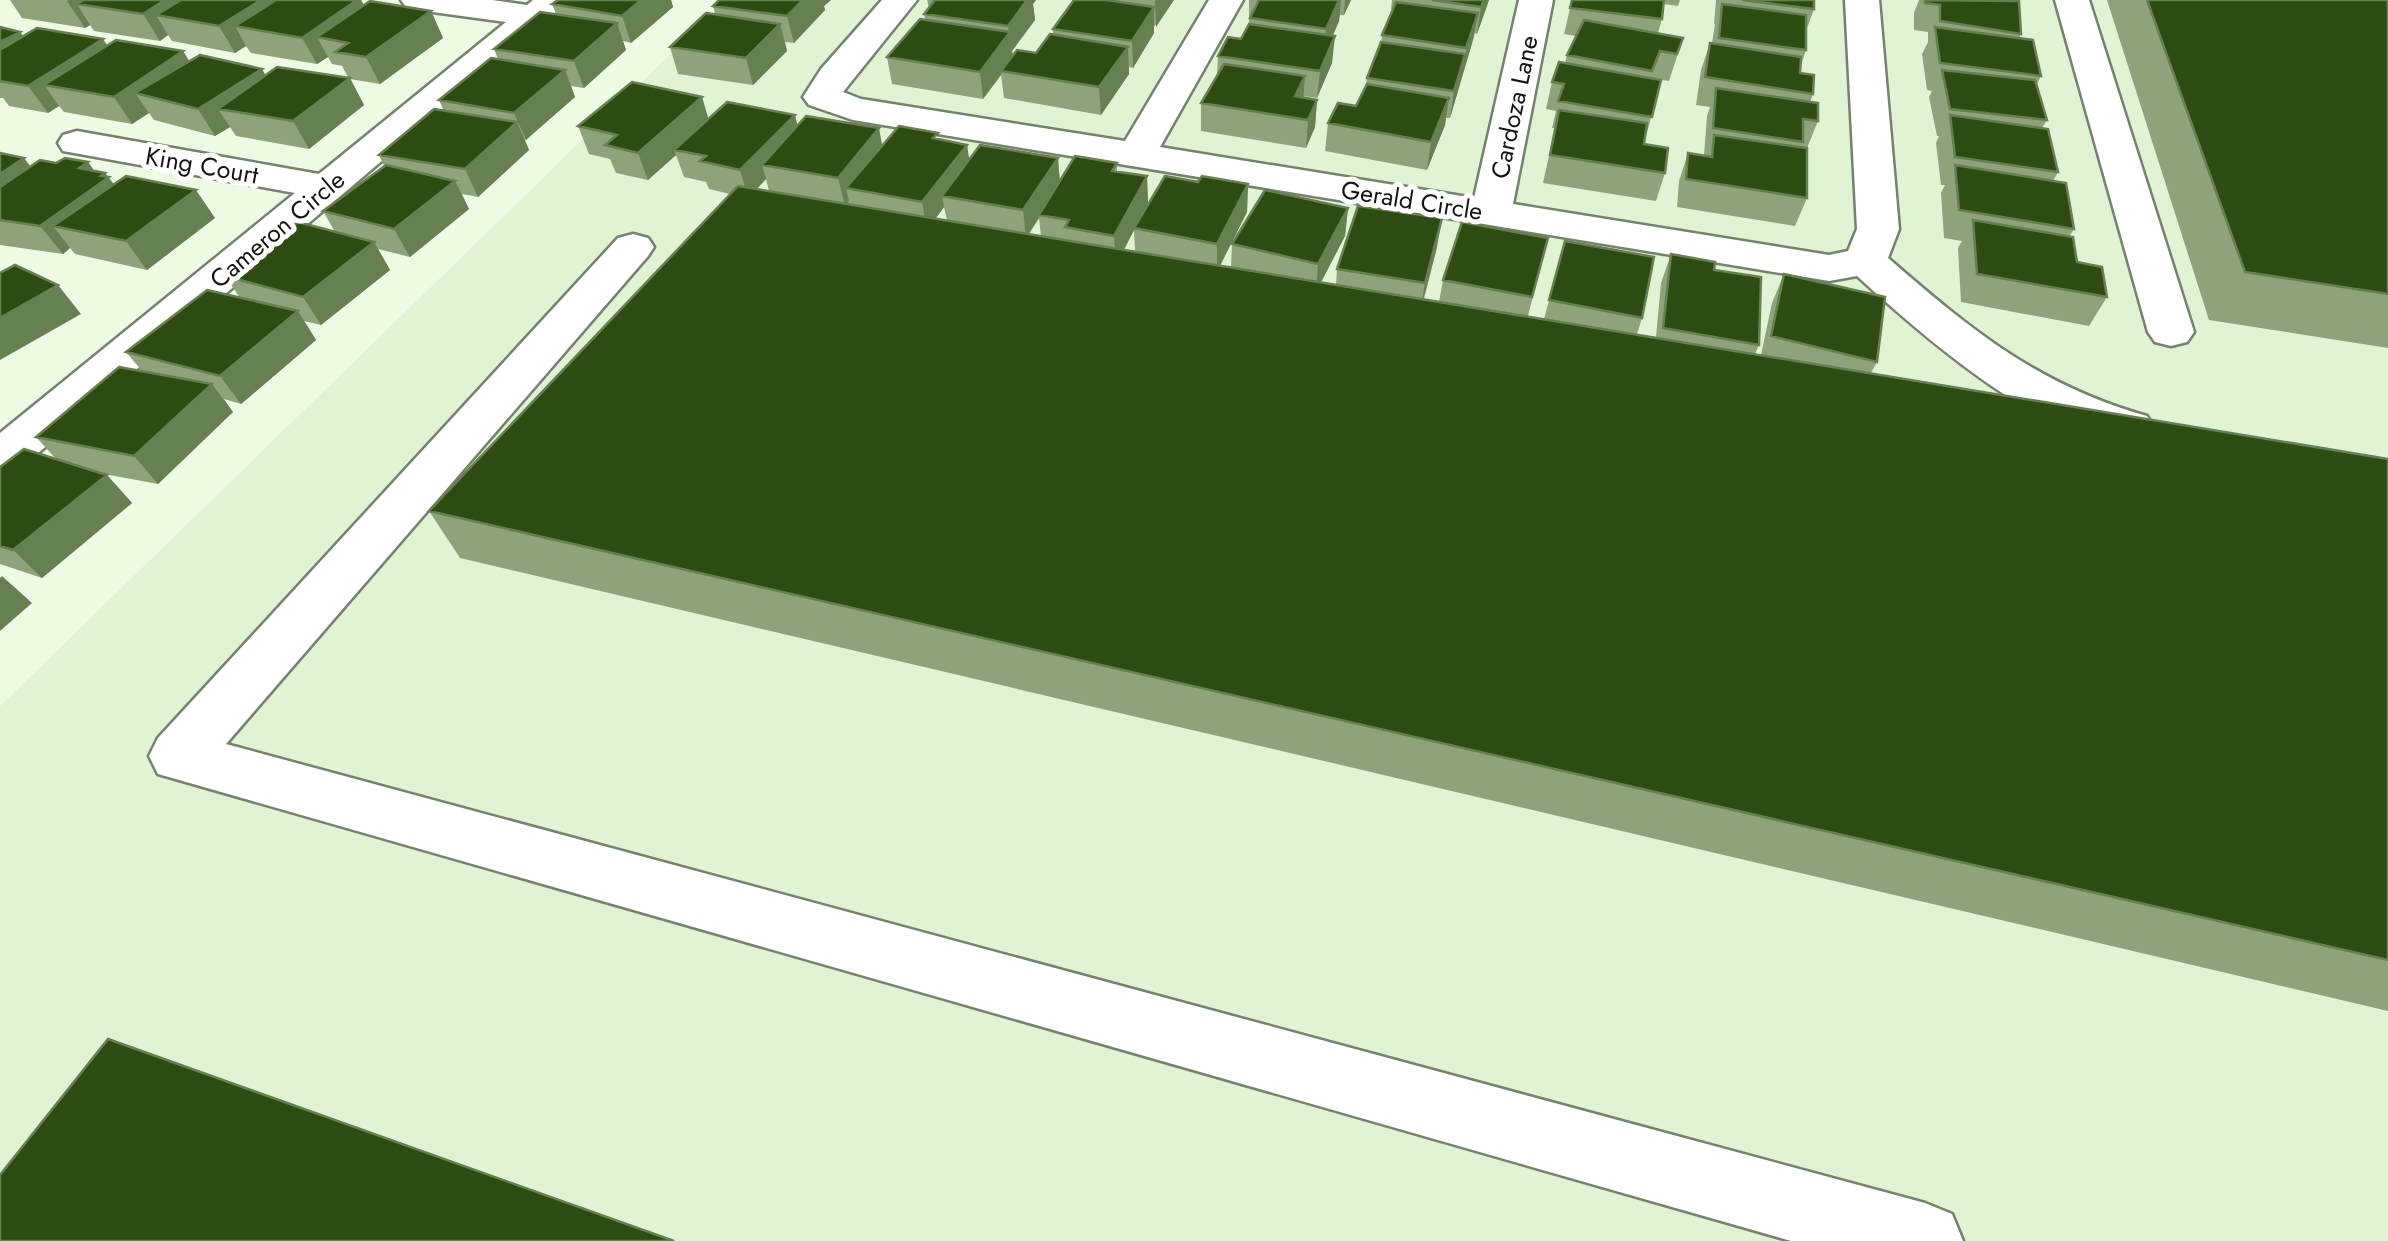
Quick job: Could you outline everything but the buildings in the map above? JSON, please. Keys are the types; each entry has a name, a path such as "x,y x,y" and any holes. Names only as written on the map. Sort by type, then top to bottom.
{"street":[{"path":"418,0 544,8"},
{"name":"Gerald Circle","path":"900,0 834,77 822,97 854,109 1829,268 1866,261"},
{"path":"1136,155 1226,0"},
{"name":"Cardoza Lane","path":"1491,213 1536,0"},
{"path":"1862,0 1878,229 1866,261 1913,303 2023,387 2096,422 2174,437"},
{"path":"2072,0 2170,332"},
{"name":"Cameron Circle","path":"8,444 544,8"},
{"name":"King Court","path":"77,143 328,187"},
{"path":"634,248 179,756 1925,1241"}],"shaded area":[{"path":"726,0 2388,0 2388,1241 0,1241 0,706"}]}
